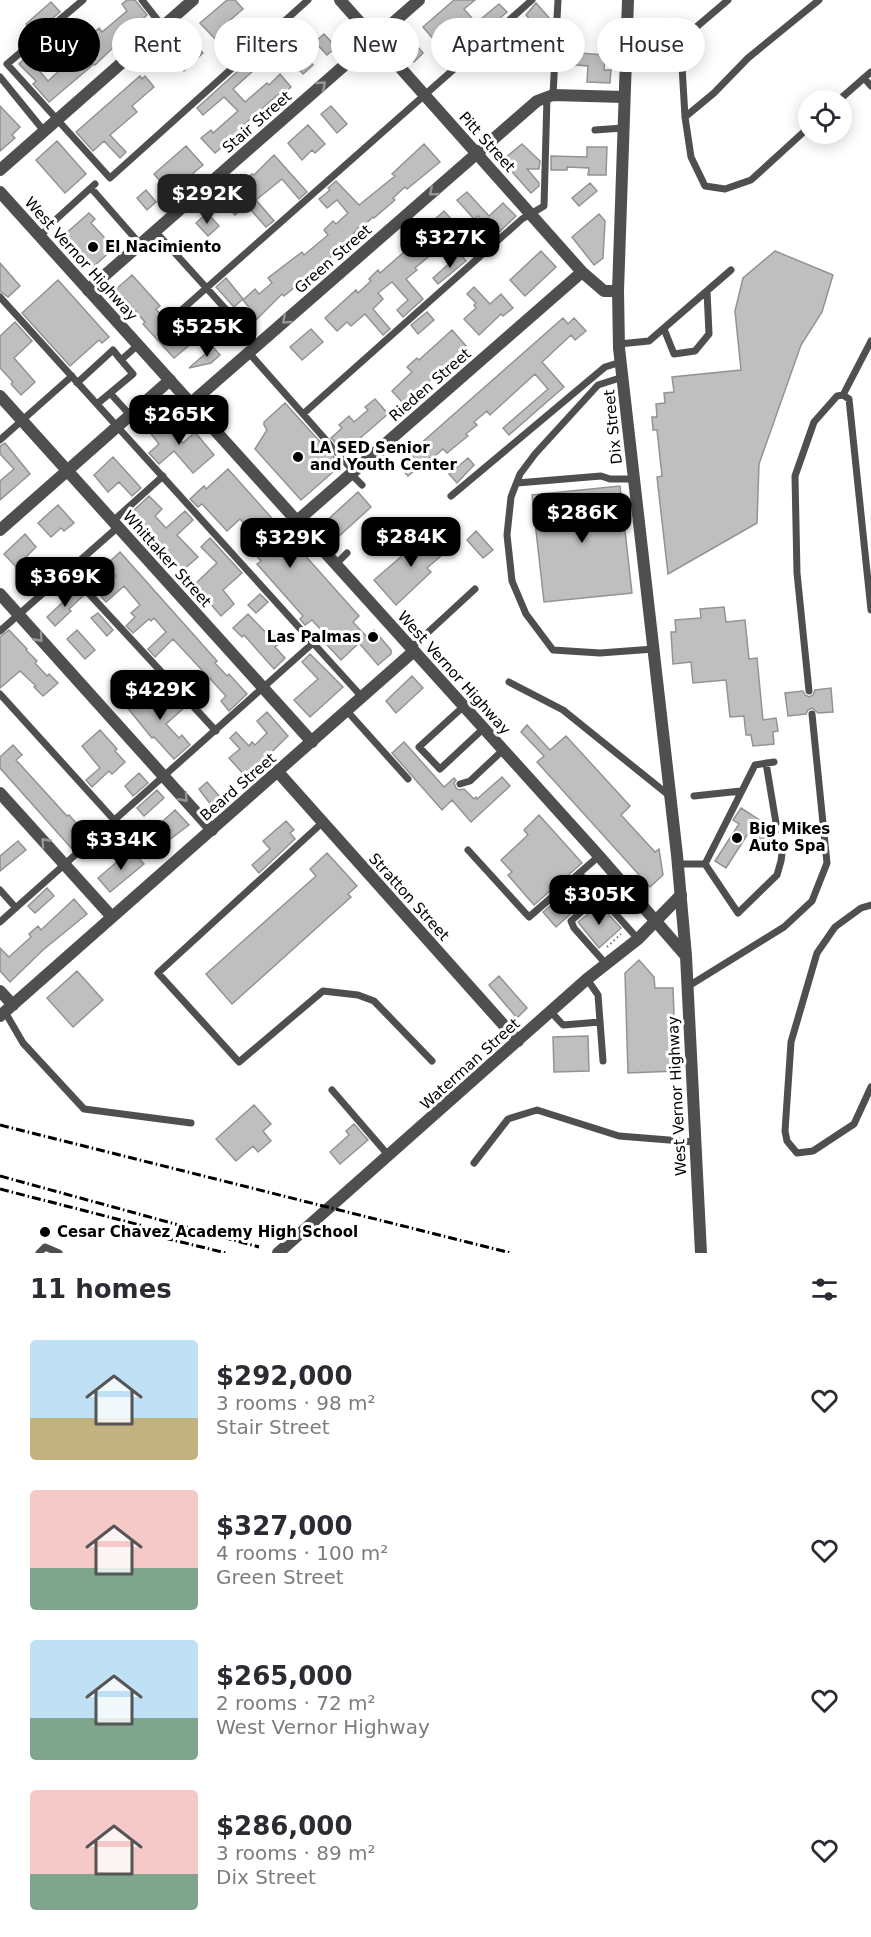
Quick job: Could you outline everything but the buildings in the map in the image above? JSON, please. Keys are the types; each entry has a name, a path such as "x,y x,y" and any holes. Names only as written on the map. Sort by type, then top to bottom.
{"street":[{"path":"173,18 193,0"},
{"name":"Pitt Street","path":"340,0 357,18"},
{"name":"Stair Street","path":"398,18 419,0"},
{"name":"Dix Street","path":"628,0 618,291 619,344 678,864 686,956"},
{"path":"0,170 112,72"},
{"name":"Stair Street","path":"88,290 336,72"},
{"name":"Pitt Street","path":"405,72 582,272 604,291 618,291"},
{"path":"550,96 624,98"},
{"name":"Green Street","path":"191,404 537,101 550,96"},
{"name":"West Vernor Highway","path":"0,192 599,856 686,956 701,1253"},
{"name":"Rieden Street","path":"297,521 582,272"},
{"path":"0,530 170,380"},
{"name":"Whittaker Street","path":"0,396 312,742"},
{"path":"0,594 212,830"},
{"name":"Beard Street","path":"6,1011 363,697 413,650"},
{"name":"Stratton Street","path":"278,772 518,1041"},
{"path":"0,792 112,917"},
{"name":"Waterman Street","path":"278,1253 587,979 638,939 681,895"},
{"path":"0,991 6,1011"}],"lane":[{"path":"83,0 7,64 110,178 308,0"},
{"path":"142,0 156,18"},
{"path":"177,314 532,0"},
{"path":"303,414 522,219 544,206 558,0"},
{"path":"728,0 694,29 682,66 685,117 691,157 705,186 725,189 751,180 798,137"},
{"path":"685,117 714,93 748,58 819,0"},
{"path":"850,90 871,72"},
{"path":"0,77 44,131"},
{"path":"864,78 871,86"},
{"path":"595,130 623,128"},
{"path":"40,237 93,186 140,244"},
{"path":"155,231 208,287 303,414 362,486"},
{"path":"619,344 649,341 731,270"},
{"path":"664,328 674,354 695,351 709,334 707,291"},
{"path":"0,297 363,697"},
{"path":"843,395 871,341"},
{"path":"121,360 138,345"},
{"path":"78,382 113,350 133,374 97,404"},
{"path":"451,496 605,367 621,362"},
{"path":"0,440 72,376"},
{"path":"623,378 598,384 520,474 511,498 507,535 512,581 526,614 553,650 600,653 654,649"},
{"path":"110,393 129,415"},
{"path":"809,690 796,573 795,476 814,422 837,396 843,395 849,399 871,610"},
{"path":"377,452 387,464"},
{"path":"0,631 68,571 163,476"},
{"path":"517,483 601,476 609,479 634,479"},
{"path":"336,564 347,553"},
{"path":"68,571 216,731"},
{"path":"413,650 475,589"},
{"path":"0,922 313,643"},
{"path":"509,682 563,710 670,797"},
{"path":"0,694 115,821"},
{"path":"464,706 419,747 440,769 484,728"},
{"path":"347,711 408,779"},
{"path":"687,987 784,927 812,901 826,863 812,714"},
{"path":"460,784 470,781 503,750"},
{"path":"705,864 755,765 774,762"},
{"path":"766,764 776,823"},
{"path":"694,796 741,791"},
{"path":"323,822 158,973 238,1062 322,992 358,995 374,1001 432,1061"},
{"path":"705,864 738,913 777,875 782,861 783,844"},
{"path":"468,850 529,917 599,856"},
{"path":"678,864 705,864"},
{"path":"579,873 638,939"},
{"path":"0,890 16,908"},
{"path":"612,910 631,893"},
{"path":"599,896 571,921 574,928 606,964"},
{"path":"871,905 861,908 835,927 817,953 790,1042 785,1131 787,1141 797,1153 813,1151 854,1124 871,1087"},
{"path":"587,979 598,995 603,1061"},
{"path":"6,1011 23,1043 84,1109 191,1123"},
{"path":"550,1012 563,1025 600,1022"},
{"path":"332,1090 389,1156"},
{"path":"474,1163 508,1119 537,1110 619,1136 694,1142"},
{"path":"39,1253 45,1247 59,1253"}],"path":[{"path":"607,947 623,933"}],"railway":[{"path":"0,1125 511,1253"},
{"path":"0,1176 259,1247"},
{"path":"0,1189 144,1226"},
{"path":"132,1230 226,1253"}],"place":[{"name":"El Nacimiento","path":"93,247"},
{"name":"LA SED Senior and Youth Center","path":"298,457"},
{"name":"Las Palmas","path":"373,637"},
{"name":"Big Mikes Auto Spa","path":"737,838"},
{"name":"Cesar Chavez Academy High School","path":"45,1232"}]}
